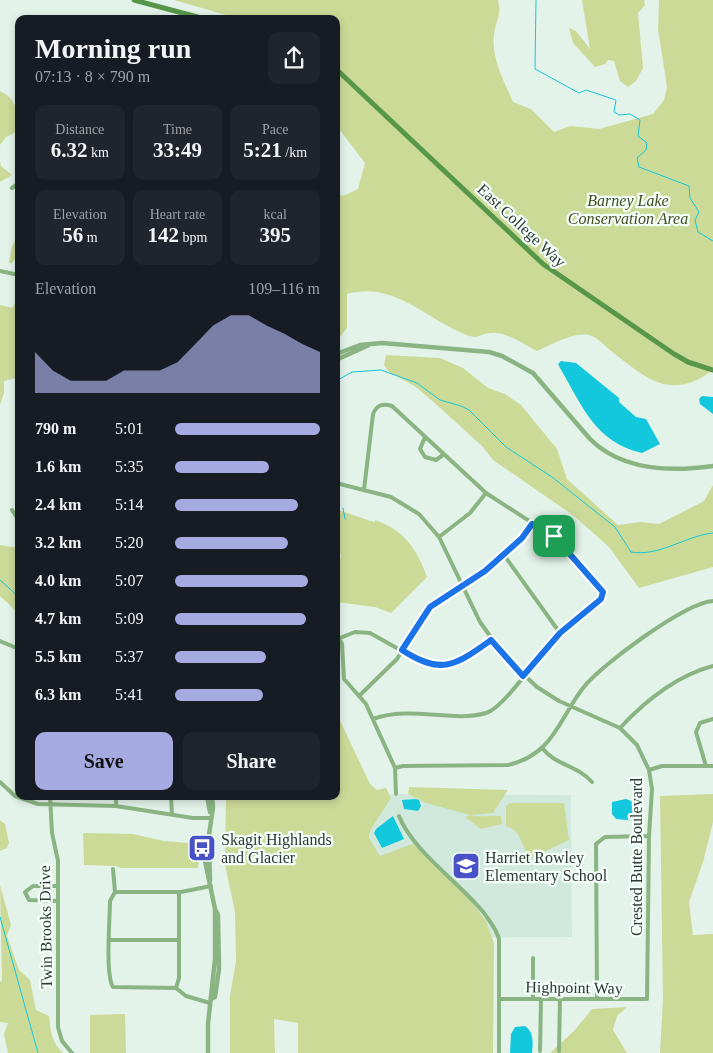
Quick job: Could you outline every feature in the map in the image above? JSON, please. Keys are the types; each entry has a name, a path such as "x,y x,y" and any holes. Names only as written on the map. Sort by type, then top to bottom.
{"main road":[{"path":"134,0 181,15"},
{"name":"East College Way","path":"340,73 558,276 674,354 688,362 713,370"}],"street":[{"path":"0,271 15,275"},
{"path":"340,352 358,345 392,343 489,352 502,356 533,373 590,440 600,449 617,459 635,466 713,466"},
{"path":"340,358 370,344"},
{"path":"364,490 373,414 378,406 385,404 392,406 486,493 532,524 554,536 603,592 601,599 560,633 506,698 492,711 484,713 388,714 373,720"},
{"path":"425,437 420,449 425,457 436,460 443,455"},
{"name":"Crested Butte Boulevard","path":"340,484 391,497 409,507 426,520 439,537 480,622 491,640 523,676 537,687 571,706 620,728 637,745 649,770 652,789 649,836 647,999"},
{"path":"439,537 470,513 486,493"},
{"path":"12,510 15,515"},
{"path":"359,696 396,658 430,607 485,571 504,555 532,524"},
{"path":"504,555 560,633"},
{"path":"395,768 508,764 523,761 543,748 557,731 584,686 607,665 660,625 691,606 713,601"},
{"path":"396,794 395,768 373,720 343,673 340,638 363,632 370,633 418,660 437,665 459,662 491,640"},
{"path":"0,641 15,647"},
{"path":"620,728 639,708 659,692 684,677 713,666"},
{"path":"706,766 696,732 700,723 713,719"},
{"path":"543,748 551,758 583,771 592,782"},
{"path":"649,770 662,766 713,766"},
{"path":"0,782 9,792 15,795"},
{"path":"25,800 38,804 116,806 172,815 210,818"},
{"name":"Twin Brooks Drive","path":"50,800 58,861 58,1027 62,1041 72,1053"},
{"path":"116,800 116,806"},
{"path":"171,800 172,815"},
{"path":"208,800 210,818 208,842 214,909 218,915 219,969 215,996 211,1001 208,1053"},
{"path":"210,812 212,800"},
{"path":"400,816 416,842 462,888 497,929 499,939 500,999 499,1053"},
{"path":"597,999 596,844 605,837 649,836"},
{"path":"113,869 115,892 110,901 110,982 113,987 176,988 186,996 211,1001"},
{"path":"115,892 179,892 211,883"},
{"path":"57,886 33,886 25,892 29,900 58,901"},
{"path":"176,988 178,978 179,892"},
{"path":"110,940 178,940"},
{"path":"533,958 533,999"},
{"name":"Highpoint Way","path":"500,999 647,999"},
{"path":"540,1051 541,999"},
{"path":"559,1050 560,999"}],"shaded area":[{"name":"Harriet Rowley Elementary School","path":"361,794 571,795 572,937 360,938"}],"green space":[{"name":"Barney Lake Conservation Area","path":"174,0 498,0 499,14 494,34 494,52 502,78 513,102 531,109 554,132 570,126 599,129 653,114 664,100 667,87 658,29 659,0 713,0 713,370 698,379 684,384 671,385 659,383 636,370 592,336 579,335 537,351 502,334 491,333 475,337 468,335 393,296 379,292 363,291 347,294 347,328 340,337 340,195 343,196 358,189 365,163 340,130 340,15 226,15"},
{"path":"582,0 644,0 645,5 638,13 643,68 636,81 628,87 620,81 614,61 608,60 605,64 595,67 573,43 569,28 576,31 590,49"},
{"path":"0,91 14,103 15,132 6,137 0,145"},
{"path":"0,161 1,166 12,175 0,182"},
{"path":"15,241 15,259 11,264 9,262 12,246"},
{"path":"15,303 15,378 4,381 4,393 0,405 0,305 12,308"},
{"path":"386,355 440,358 463,368 488,388 505,394 521,405 557,449 567,479 618,525 641,522 659,524 704,501 713,485 713,567 639,588 609,547 574,516 493,460 482,446 416,387 389,372 384,365"},
{"path":"340,511 375,522 375,520 402,535 414,549 427,577 391,613 375,607 340,603"},
{"path":"0,545 15,547 15,610 0,596"},
{"path":"340,720 370,784 377,790 386,788 391,798 370,831 369,838 380,856 415,843 467,896 486,921 494,943 493,1053 298,1053 298,1023 274,1019 275,1053 230,1053 230,996 236,961 235,912 225,865 226,800 340,800"},
{"path":"409,787 508,790 493,813 471,815 501,816 502,824 481,829 465,817 470,815 426,803 408,794"},
{"path":"713,794 713,822 703,862 689,902 693,935 713,934 713,1053 660,1053 663,999 660,796"},
{"path":"510,803 564,803 569,840 531,858 516,832 506,826 506,806"},
{"path":"0,820 5,824 9,843 7,848 0,851"},
{"path":"83,833 133,834 164,841 201,844 198,868 121,868 116,866 84,865"},
{"path":"0,885 11,925 7,936 19,970 30,980 36,1010 49,1016 54,1040 63,1053 8,1053 4,1034 8,1023 0,1022 0,982 2,981"},
{"path":"627,1007 617,1016 613,1030 627,1053 550,1053 574,1031 592,1009"},
{"path":"125,1014 126,1053 90,1053 90,1015"}],"water":[{"path":"561,361 576,363 619,398 619,402 636,417 646,419 660,444 642,453 626,448 601,432 576,396 558,364"},
{"path":"702,396 713,397 713,414 700,404 699,399"},
{"path":"626,799 633,802 637,807 640,814 639,821 616,819 612,814 612,802"},
{"path":"402,800 419,800 421,806 418,811 404,809"},
{"path":"393,816 404,839 382,848 374,833 376,829"},
{"path":"525,1026 530,1031 533,1042 532,1053 510,1053 511,1034 515,1027"}],"waterway":[{"path":"536,0 535,69 579,93 586,90 616,100 614,112 619,115 630,114 640,120 638,136 647,143 646,150 637,158 639,167 689,186 690,198 699,212 695,220 698,232 713,241"},
{"path":"340,379 352,372 381,370 417,383 440,400 469,410 506,447 552,477 615,527 631,552 652,552 713,533"},
{"path":"343,508 345,519"},
{"path":"0,580 15,593"},
{"path":"0,917 38,1053"}],"place":[{"name":"Skagit Highlands and Glacier","path":"202,848"},
{"name":"Harriet Rowley Elementary School","path":"466,866"}],"route":[{"path":"532,524 554,536 570,552 603,592 601,599 560,633 523,676 491,640 459,662 446,665 437,665 418,660 402,650 430,607 485,571 522,538 532,524"}]}
